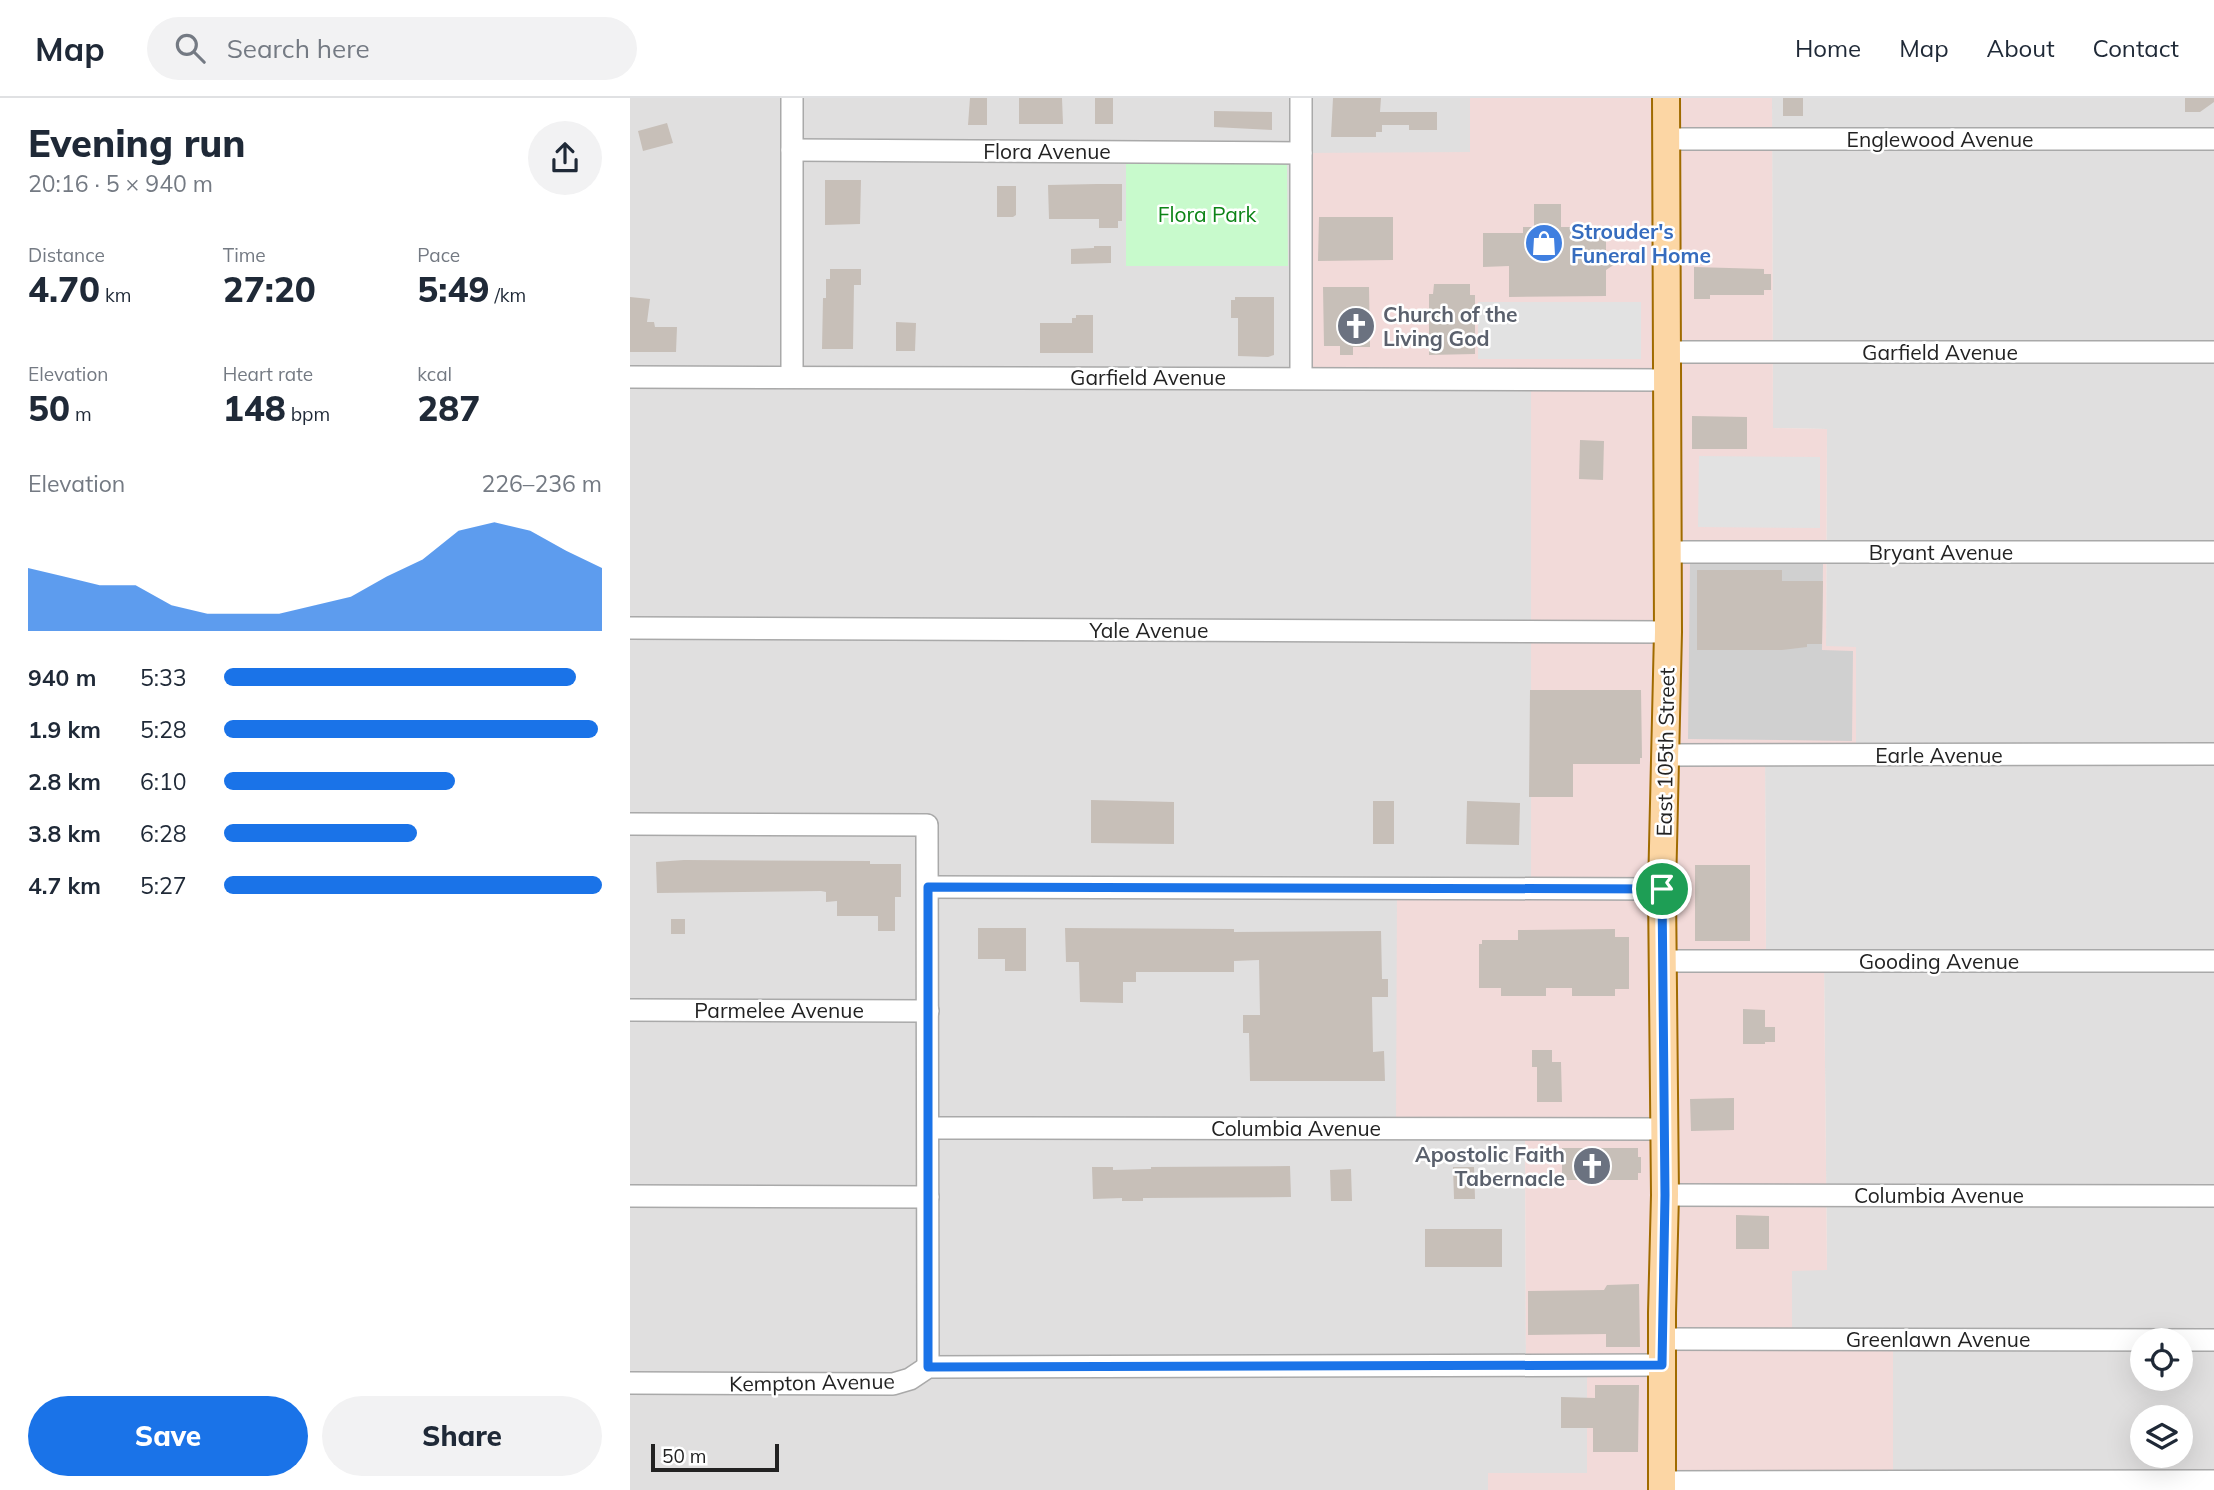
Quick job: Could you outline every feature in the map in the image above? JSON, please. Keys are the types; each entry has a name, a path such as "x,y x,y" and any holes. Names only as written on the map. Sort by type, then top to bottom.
{"main road":[{"name":"East 105th Street","path":"1662,1486 1665,1195 1662,889 1668,632 1666,98"}],"street":[{"path":"792,98 792,377"},
{"path":"1301,98 1301,377"},
{"name":"Englewood Avenue","path":"1666,139 2214,139"},
{"name":"Flora Avenue","path":"792,150 1301,153"},
{"name":"Garfield Avenue","path":"1667,352 2214,352"},
{"name":"Garfield Avenue","path":"630,377 1667,380"},
{"name":"Bryant Avenue","path":"1668,552 2214,552"},
{"name":"Yale Avenue","path":"630,628 1668,632"},
{"name":"Earle Avenue","path":"1664,755 2214,754"},
{"path":"630,824 927,825 928,1367"},
{"path":"928,887 1662,889"},
{"name":"Gooding Avenue","path":"1663,961 2214,961"},
{"name":"Parmelee Avenue","path":"630,1010 928,1011"},
{"name":"Columbia Avenue","path":"929,1128 1664,1129"},
{"name":"Columbia Avenue","path":"1665,1195 2214,1196"},
{"path":"630,1196 928,1197"},
{"name":"Greenlawn Avenue","path":"1662,1352 2214,1339"},
{"name":"Kempton Avenue","path":"630,1383 893,1384 909,1379 928,1367 1662,1352"},
{"path":"1662,1486 2214,1481"}],"shaded area":[{"path":"630,98 1470,98 1470,152 1531,379 1531,890 1525,1128 1526,1366 1587,1366 1588,1473 1488,1473 1488,1490 630,1490"},
{"path":"1470,98 1772,98 1773,428 1827,429 1826,646 1856,647 1856,755 1765,756 1766,960 1824,961 1827,1270 1792,1271 1792,1338 1893,1339 1893,1490 1488,1490 1488,1473 1587,1473 1587,1366 1526,1367 1525,1128 1396,1128 1397,890 1531,890 1531,379 1301,377 1301,153 1470,152"},
{"path":"1772,98 2214,98 2214,1490 1893,1490 1792,1339 1792,1270 1827,1270 1824,961 1766,961 1765,755 1856,648 1826,647 1827,429 1773,428"},
{"path":"1478,302 1641,302 1641,359 1478,359"},
{"path":"1699,456 1820,457 1820,528 1698,527"},
{"path":"1690,563 1823,564 1822,650 1853,651 1852,741 1688,739"}],"green space":[{"name":"Flora Park","path":"1287,162 1288,266 1126,266 1126,164"}],"building":[{"path":"970,98 987,98 987,125 968,125"},
{"path":"1019,98 1062,98 1063,124 1019,124"},
{"path":"1095,98 1113,98 1113,124 1095,124"},
{"path":"1333,98 1381,98 1380,112 1437,112 1437,130 1409,130 1409,125 1382,125 1382,132 1376,132 1376,137 1331,137"},
{"path":"1783,98 1803,98 1803,116 1783,116"},
{"path":"2185,98 2214,98 2214,102 2200,112 2185,112"},
{"path":"1214,111 1272,112 1272,130 1214,127"},
{"path":"667,123 673,143 643,151 638,131"},
{"path":"825,180 861,180 860,224 825,225"},
{"path":"1122,184 1122,221 1118,221 1118,228 1099,228 1099,219 1049,219 1048,185"},
{"path":"997,186 1016,186 1016,215 1013,217 997,217"},
{"name":"Strouder's Funeral Home","path":"1534,204 1561,204 1561,227 1573,227 1573,233 1606,233 1606,253 1615,258 1615,264 1606,270 1606,296 1509,297 1509,266 1483,267 1483,233 1523,233 1523,227 1534,227"},
{"path":"1319,217 1393,217 1393,260 1318,261"},
{"path":"1111,246 1111,263 1071,264 1071,249"},
{"path":"1694,267 1764,269 1764,274 1771,274 1771,290 1764,290 1764,295 1710,295 1710,299 1694,299"},
{"path":"830,269 861,269 861,285 854,285 853,349 822,349 823,298 826,298 826,279 830,279"},
{"path":"1434,284 1470,284 1470,295 1475,295 1475,354 1429,355 1429,294 1433,294"},
{"path":"1323,287 1369,287 1370,347 1353,347 1353,355 1340,355 1340,346 1324,346"},
{"path":"630,297 650,299 647,322 654,322 655,327 677,327 676,352 630,352"},
{"path":"1235,297 1274,297 1274,355 1238,356 1238,318 1231,318 1231,300 1235,300"},
{"path":"1076,315 1093,315 1093,353 1040,353 1040,323 1072,323 1072,318 1076,318"},
{"path":"896,322 916,323 915,351 896,351"},
{"path":"1692,416 1747,417 1747,449 1692,449"},
{"path":"1580,440 1604,441 1603,480 1579,479"},
{"path":"1697,570 1782,570 1782,581 1823,581 1822,644 1807,644 1807,647 1782,650 1697,650"},
{"path":"1530,690 1641,690 1640,764 1573,764 1573,797 1529,797"},
{"path":"1091,800 1174,802 1174,844 1091,843"},
{"path":"1373,801 1394,801 1394,844 1373,844"},
{"path":"1467,801 1520,803 1519,845 1466,844"},
{"path":"870,861 870,864 901,864 901,897 895,897 895,931 878,931 878,916 837,916 837,901 826,902 826,892 821,891 657,893 656,862"},
{"path":"1695,865 1750,865 1750,941 1695,941"},
{"path":"671,919 685,919 685,934 671,934"},
{"path":"978,928 1026,928 1026,971 1005,971 1005,959 978,959"},
{"path":"1065,928 1234,929 1234,932 1381,931 1382,979 1388,979 1388,997 1372,997 1373,1052 1384,1051 1385,1081 1250,1081 1249,1033 1243,1033 1243,1015 1260,1015 1259,960 1234,961 1234,972 1136,972 1136,982 1123,982 1123,1003 1080,1002 1079,962 1066,962"},
{"path":"1615,929 1615,937 1629,937 1629,989 1615,989 1615,996 1572,996 1572,988 1546,988 1546,996 1501,996 1501,988 1479,988 1479,944 1482,944 1482,940 1518,940 1518,930"},
{"path":"1743,1009 1765,1010 1765,1027 1775,1027 1775,1042 1743,1044"},
{"path":"1532,1050 1552,1050 1552,1062 1561,1062 1562,1102 1537,1102 1537,1067 1532,1067"},
{"path":"1734,1098 1734,1130 1691,1131 1690,1099"},
{"path":"1562,1148 1638,1148 1641,1173 1638,1173 1638,1180 1562,1180"},
{"path":"1290,1166 1291,1197 1143,1198 1143,1201 1122,1201 1122,1198 1093,1199 1092,1167 1113,1167 1113,1170 1151,1167"},
{"path":"1453,1167 1474,1167 1475,1199 1454,1199"},
{"path":"1351,1169 1352,1201 1331,1201 1330,1170"},
{"path":"1736,1215 1769,1216 1769,1249 1736,1249"},
{"path":"1425,1229 1502,1229 1502,1267 1425,1267"},
{"path":"1639,1284 1640,1347 1606,1347 1606,1334 1528,1335 1528,1291 1604,1290 1607,1285"},
{"path":"1595,1385 1639,1385 1638,1452 1593,1452 1593,1428 1561,1428 1561,1397 1595,1398"}],"place":[{"name":"Strouder's Funeral Home","path":"1544,243"},
{"name":"Church of the Living God","path":"1356,326"},
{"name":"Apostolic Faith Tabernacle","path":"1592,1166"}],"route":[{"path":"928,887 1662,889 1665,1195 1662,1365 928,1367 928,887"}]}
